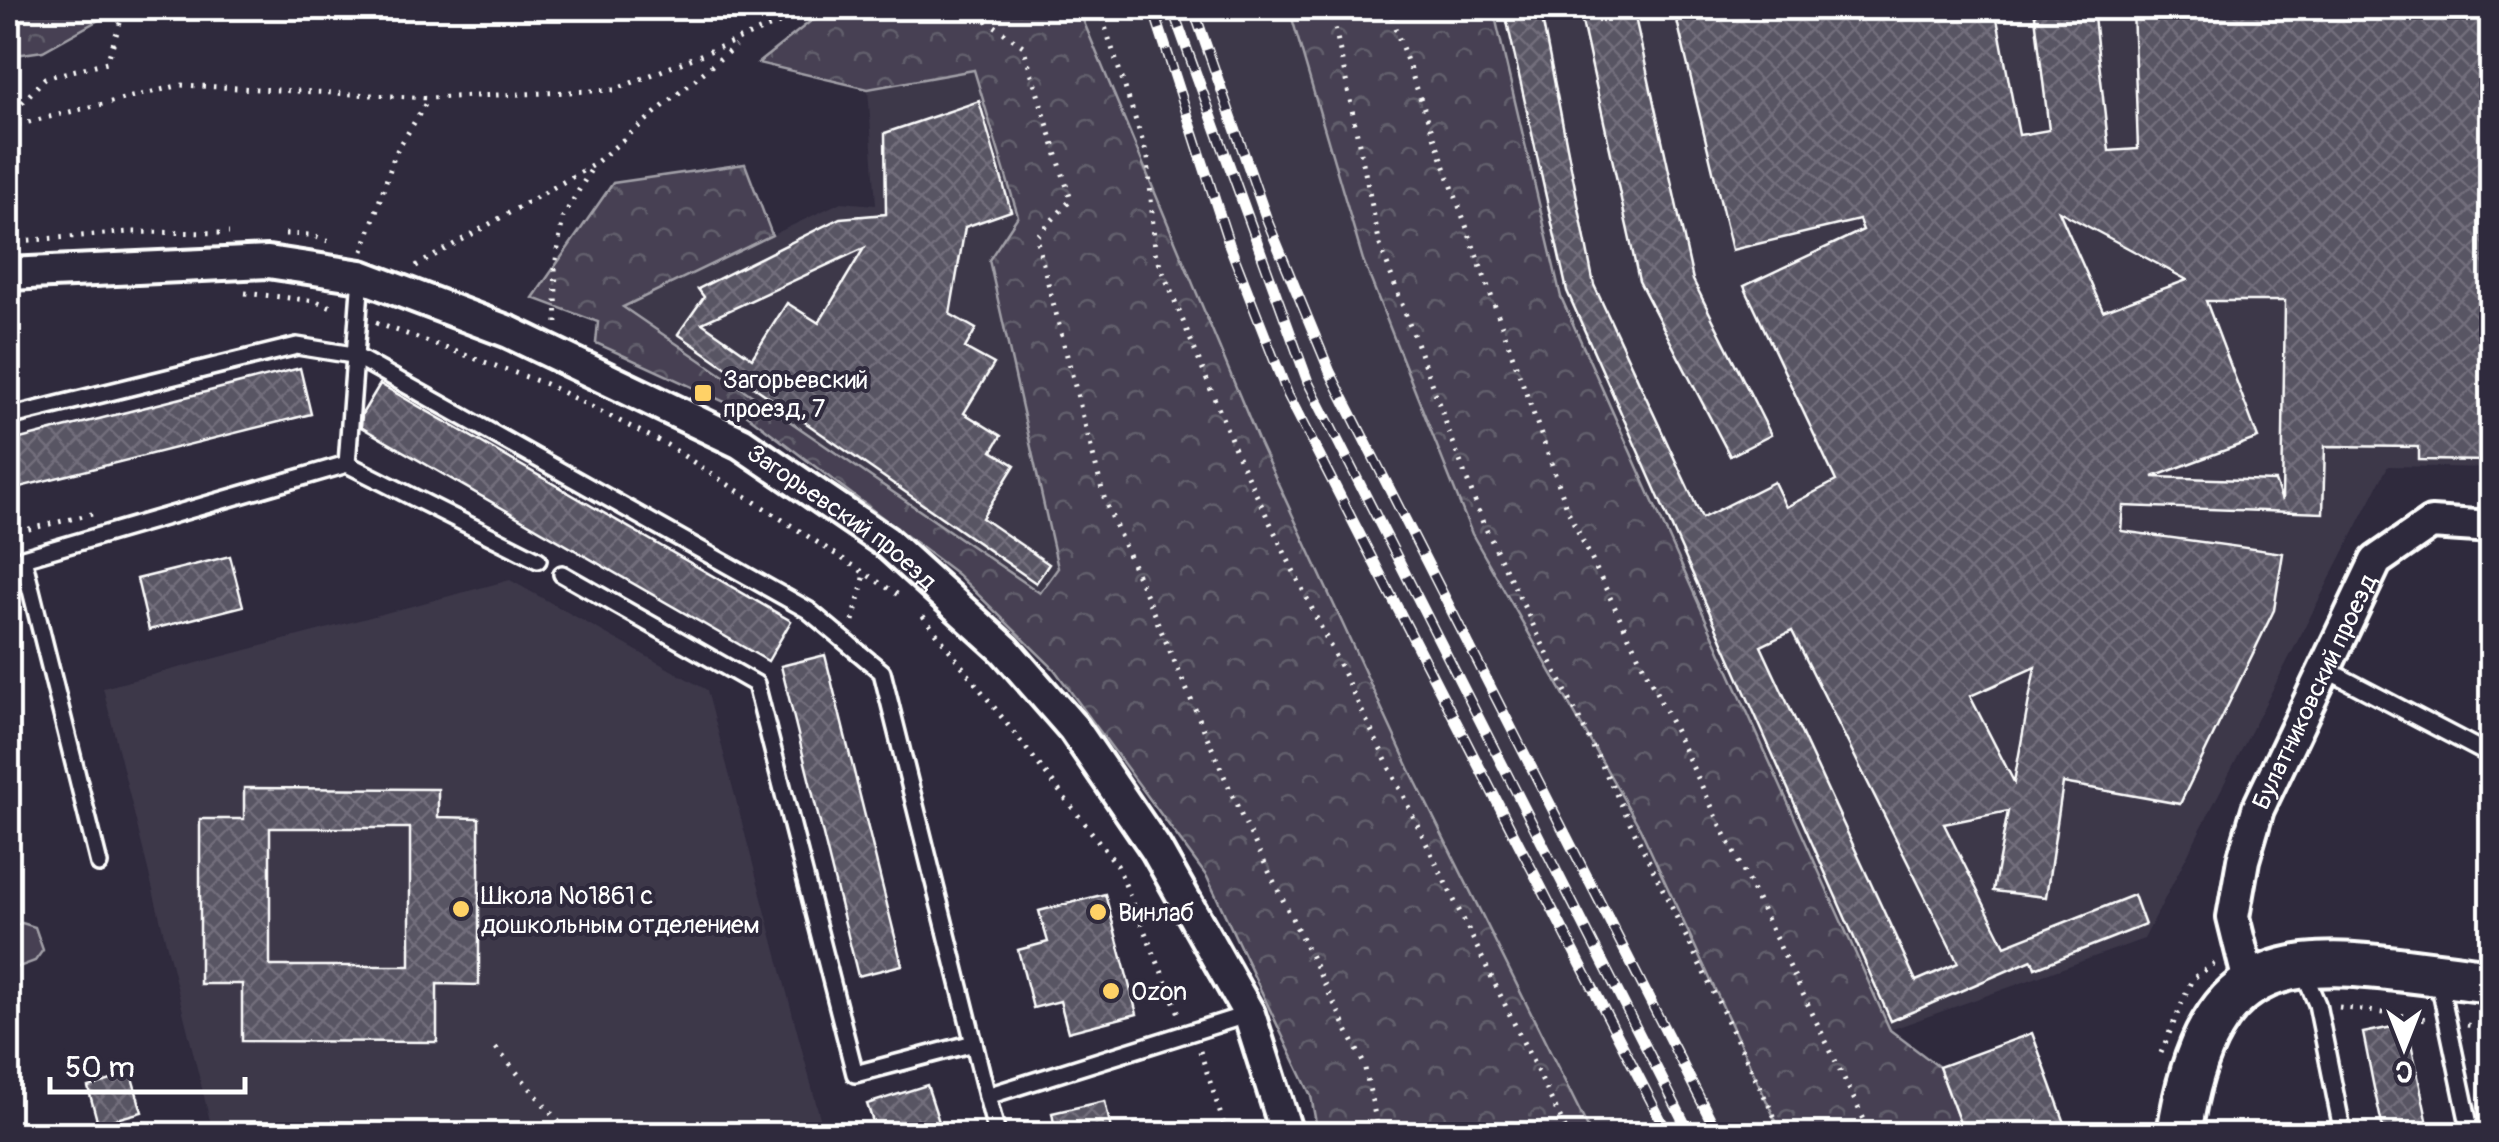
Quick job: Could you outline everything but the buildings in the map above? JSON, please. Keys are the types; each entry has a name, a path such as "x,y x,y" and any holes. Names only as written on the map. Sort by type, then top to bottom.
{"street":[{"name":"Загорьевский проезд","path":"8,274 268,262 366,264 741,443 886,542 1006,650 1074,729 1156,849 1249,1014 1288,1134"},
{"name":"Булатниковский проезд","path":"2243,965 2235,887 2258,809 2376,561 2431,523 2492,527"},
{"path":"2179,1134 2200,1042 2243,965 2492,980"}],"lane":[{"path":"346,464 366,264"},
{"path":"8,417 297,346 354,354 808,610 882,672 997,1134"},
{"path":"99,864 15,559 346,464 538,560"},
{"path":"562,574 756,684 855,1074 974,1043"},
{"path":"2325,669 2492,756"},
{"path":"2301,966 2316,1004 2343,1134"},
{"path":"2437,975 2471,1134"},
{"path":"987,1096 1249,1014"}],"path":[{"path":"8,118 45,78 107,62 125,8"},
{"path":"8,128 180,86 428,98 614,90 816,8"},
{"path":"969,8 1024,46 1071,200 1036,237 1105,502 1241,815 1364,1064 1379,1134"},
{"path":"1100,8 1148,158 1155,252 1239,459 1568,1134"},
{"path":"1330,8 1380,245 1483,523 1783,1134"},
{"path":"1388,8 1568,513 1871,1134"},
{"path":"422,278 405,272 593,166 741,41"},
{"path":"274,234 310,234 366,264 395,154 428,98"},
{"path":"545,328 558,334 555,266 562,217 593,166"},
{"path":"8,242 130,232 238,234"},
{"path":"848,644 865,572"},
{"path":"496,1048 569,1134"}],"shaded area":[{"path":"1078,8 1289,8 1363,260 1472,534 1640,828 1782,1134 1591,1134 1410,770 1258,440"},
{"path":"1493,8 2491,8 2491,468 2388,466 2144,939 1890,1030 1561,297"},
{"path":"974,70 1018,216 989,260 1058,568 1040,594 622,307 841,202 876,205 868,89"},
{"name":"Школа №1861 с дошкольным отделением","path":"510,580 707,690 823,1129 800,1134 213,1133 103,688"}],"green space":[{"path":"8,8 120,8 43,51 8,56"},
{"path":"857,8 1078,8 1258,440 1410,770 1591,1134 1318,1134 1311,1096 1207,877 1054,669 957,574 738,408 596,343 598,322 533,298 613,183 745,164 772,235 623,307 1040,593 1058,568 989,260 1018,216 974,70 868,89 758,63 811,21"},
{"path":"1289,8 1493,8 1561,297 1890,1030 1939,1067 1964,1134 1782,1134 1640,828 1472,534 1363,260"},
{"path":"22,923 35,927 43,950 35,961 8,971 8,929"}],"railway":[{"path":"1153,8 1229,244 1288,395 1668,1134"},
{"path":"1172,8 1308,382 1690,1134"},
{"path":"1193,8 1267,220 1330,372 1718,1134"}],"place":[{"name":"Загорьевский проезд, 7","path":"703,393"},
{"name":"Школа №1861 с дошкольным отделением","path":"461,909"},
{"name":"Винлаб","path":"1098,912"},
{"name":"Ozon","path":"1111,991"}]}
